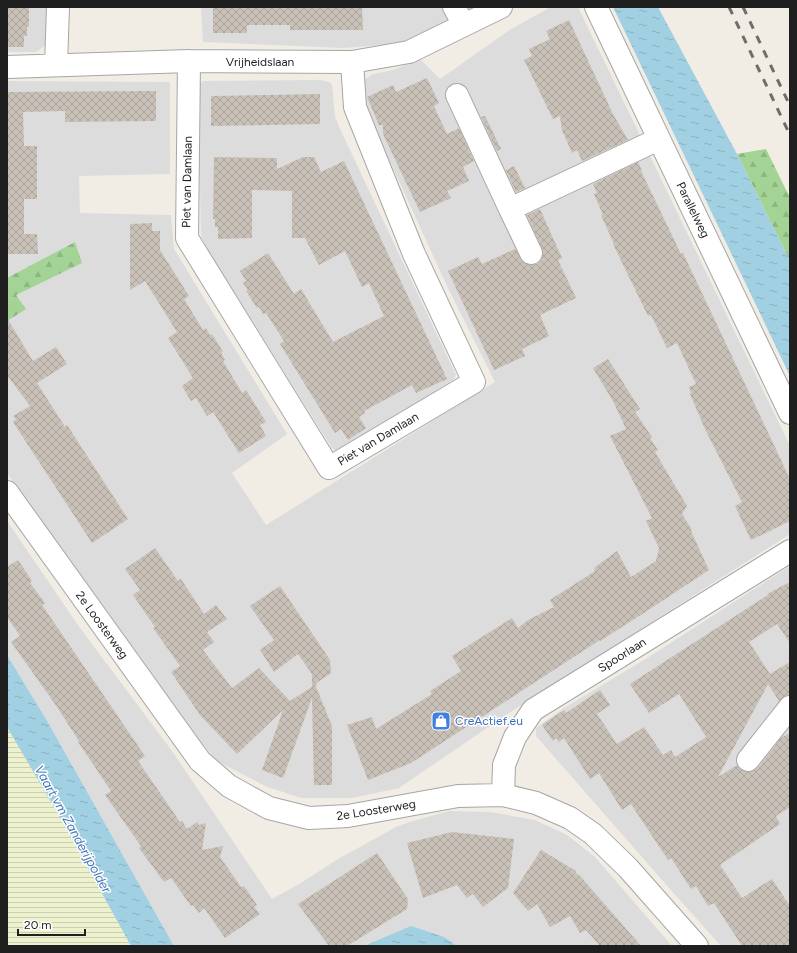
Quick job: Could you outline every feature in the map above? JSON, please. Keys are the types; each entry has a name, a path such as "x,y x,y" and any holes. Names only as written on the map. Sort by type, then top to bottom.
{"street":[{"path":"56,65 58,7"},
{"name":"Vrijheidslaan","path":"7,67 189,61 352,62 408,52 459,16 501,7"},
{"name":"Parallelweg","path":"596,7 790,413"},
{"name":"Piet van Damlaan","path":"189,61 187,238 329,468 474,382 414,254 354,107 352,62"},
{"path":"457,95 531,253"},
{"path":"510,209 658,139"},
{"name":"2e Loosterweg","path":"7,492 200,761 230,786 269,808 309,818 348,816 458,796 503,795 536,803 570,818 593,834 628,868 697,946"},
{"name":"Spoorlaan","path":"503,795 504,765 515,737 533,710 790,551"},
{"path":"748,760 790,707"}],"shaded area":[{"path":"7,7 46,7 46,45 36,52 7,52"},
{"path":"201,7 477,7 405,43 343,48 203,42"},
{"path":"551,7 578,7 790,446 790,534 503,717 399,788 352,798 301,798 265,786 217,761 185,724 7,473 7,81 170,82 170,174 79,176 80,213 171,215 174,249 287,434 232,473 266,525 495,382 447,286 365,107 362,91 364,80 373,74 393,70 420,59 440,79 511,29"},
{"path":"320,80 332,84 335,117 456,375 453,380 339,453 332,448 210,254 201,236 198,92 200,84 203,81"},
{"path":"7,521 80,628 172,751 272,899 301,883 338,859 396,827 449,811 490,812 535,820 567,835 595,857 672,946 174,946 46,719 7,655"},
{"path":"790,566 790,946 721,946 536,736 536,728 564,708 644,660"}],"green space":[{"path":"766,149 790,198 790,261 737,154"},
{"path":"75,242 82,263 16,295 26,309 7,321 7,278"},
{"path":"7,727 57,812 131,946 7,946"}],"water":[{"path":"613,7 658,7 737,154 790,261 790,376"},
{"name":"Vaart vm Zanderijpolder","path":"7,655 46,719 174,946 131,946 57,812 7,727"},
{"path":"411,926 444,937 457,946 364,946"}],"building":[{"path":"7,7 29,7 29,27 27,27 27,36 24,36 24,47 7,47"},
{"path":"213,7 362,7 363,30 290,30 290,25 247,25 247,33 213,33"},
{"path":"569,20 613,114 628,140 582,161 577,150 572,153 562,130 560,116 553,119 524,60 532,56 529,49 550,39 546,31"},
{"path":"427,78 439,103 434,106 447,134 459,128 474,161 463,167 469,181 447,191 451,198 420,212 383,134 383,125 379,125 367,97 393,85 396,92"},
{"path":"156,91 156,121 65,122 65,111 23,112 24,146 37,146 37,199 24,199 24,234 37,234 38,254 7,254 7,92"},
{"path":"320,94 320,124 211,126 211,96"},
{"path":"485,116 501,149 497,151 481,117"},
{"path":"214,157 277,158 277,169 303,157 314,157 321,172 344,161 447,379 416,393 412,385 364,411 365,413 359,417 366,428 348,440 341,429 335,433 280,344 284,341 266,313 263,314 259,307 257,308 246,291 248,290 243,283 246,281 240,271 268,253 294,294 301,289 333,342 384,316 369,283 362,287 345,251 319,265 305,238 292,238 292,191 252,190 252,238 218,239 218,227 215,227 215,219 213,219"},
{"path":"638,162 681,254 683,253 790,479 790,521 751,540 735,506 742,502 705,429 690,394 689,387 696,384 677,343 667,348 651,315 648,316 613,244 594,194 597,193 593,184"},
{"path":"514,166 525,188 516,192 506,170"},
{"path":"540,209 562,258 558,260 576,298 540,315 549,336 522,349 525,356 494,370 448,271 478,257 482,264 515,249 524,263 530,265 537,264 541,260 543,254 542,248 527,215"},
{"path":"152,223 152,231 160,231 160,250 189,296 184,299 203,330 206,328 210,335 212,334 223,352 221,353 225,360 223,361 242,393 246,390 266,422 260,425 266,436 239,453 213,412 207,416 196,398 191,401 182,386 193,378 168,338 177,332 145,281 130,290 130,224"},
{"path":"7,318 33,361 56,347 67,364 37,383 65,427 67,425 128,519 92,543 13,422 16,419 13,416 30,406 7,375"},
{"path":"608,359 640,409 635,412 652,437 650,438 658,450 655,452 687,506 682,514 692,530 691,531 709,570 411,763 368,780 347,725 372,717 376,729 432,694 430,691 461,671 452,656 512,618 518,628 528,620 554,607 550,600 595,571 594,568 617,551 631,577 656,561 659,548 646,521 652,518 610,436 626,429 614,403 593,368"},
{"path":"155,548 178,581 181,579 204,614 216,605 227,619 207,632 214,642 203,650 232,688 259,668 290,701 312,687 312,674 298,654 274,672 260,650 274,640 250,606 280,586 330,660 331,673 315,685 317,684 316,687 332,726 332,785 314,785 312,698 283,778 262,770 283,710 237,754 200,715 171,672 180,666 153,628 155,627 133,595 140,590 125,569"},
{"path":"18,560 32,581 30,583 45,603 42,605 145,756 138,761 180,822 182,821 187,829 197,822 199,825 206,823 202,850 223,846 220,857 241,887 244,886 257,905 254,907 260,914 225,938 204,908 199,913 193,905 191,906 171,878 164,882 139,848 141,846 105,795 111,791 78,742 79,741 55,704 11,642 20,636 7,617 7,567"},
{"path":"790,582 790,643 777,624 749,642 770,674 790,662 790,695 785,696 779,701 768,684 718,777 737,765 741,770 746,772 753,771 758,768 781,738 790,733 790,807 776,816 780,824 720,865 742,898 772,879 790,906 790,946 742,946 714,903 708,906 696,886 691,889 671,858 668,860 631,804 622,810 599,773 590,779 564,738 559,742 556,738 553,741 542,725 564,710 566,713 600,690 610,705 597,714 617,744 644,727 663,755 671,750 675,757 706,737 679,694 649,713 630,684 768,595 767,594"},
{"path":"452,832 514,839 508,888 483,907 473,894 467,898 457,885 423,898 407,843"},
{"path":"541,850 576,871 575,872 641,946 600,946 586,930 580,933 570,916 550,927 537,904 528,911 513,893"},
{"path":"377,853 408,899 407,909 347,946 329,946 298,904"}],"railway":[{"path":"729,7 790,135"},
{"path":"743,7 790,106"}],"place":[{"name":"CreActief.eu","path":"441,721"}]}
